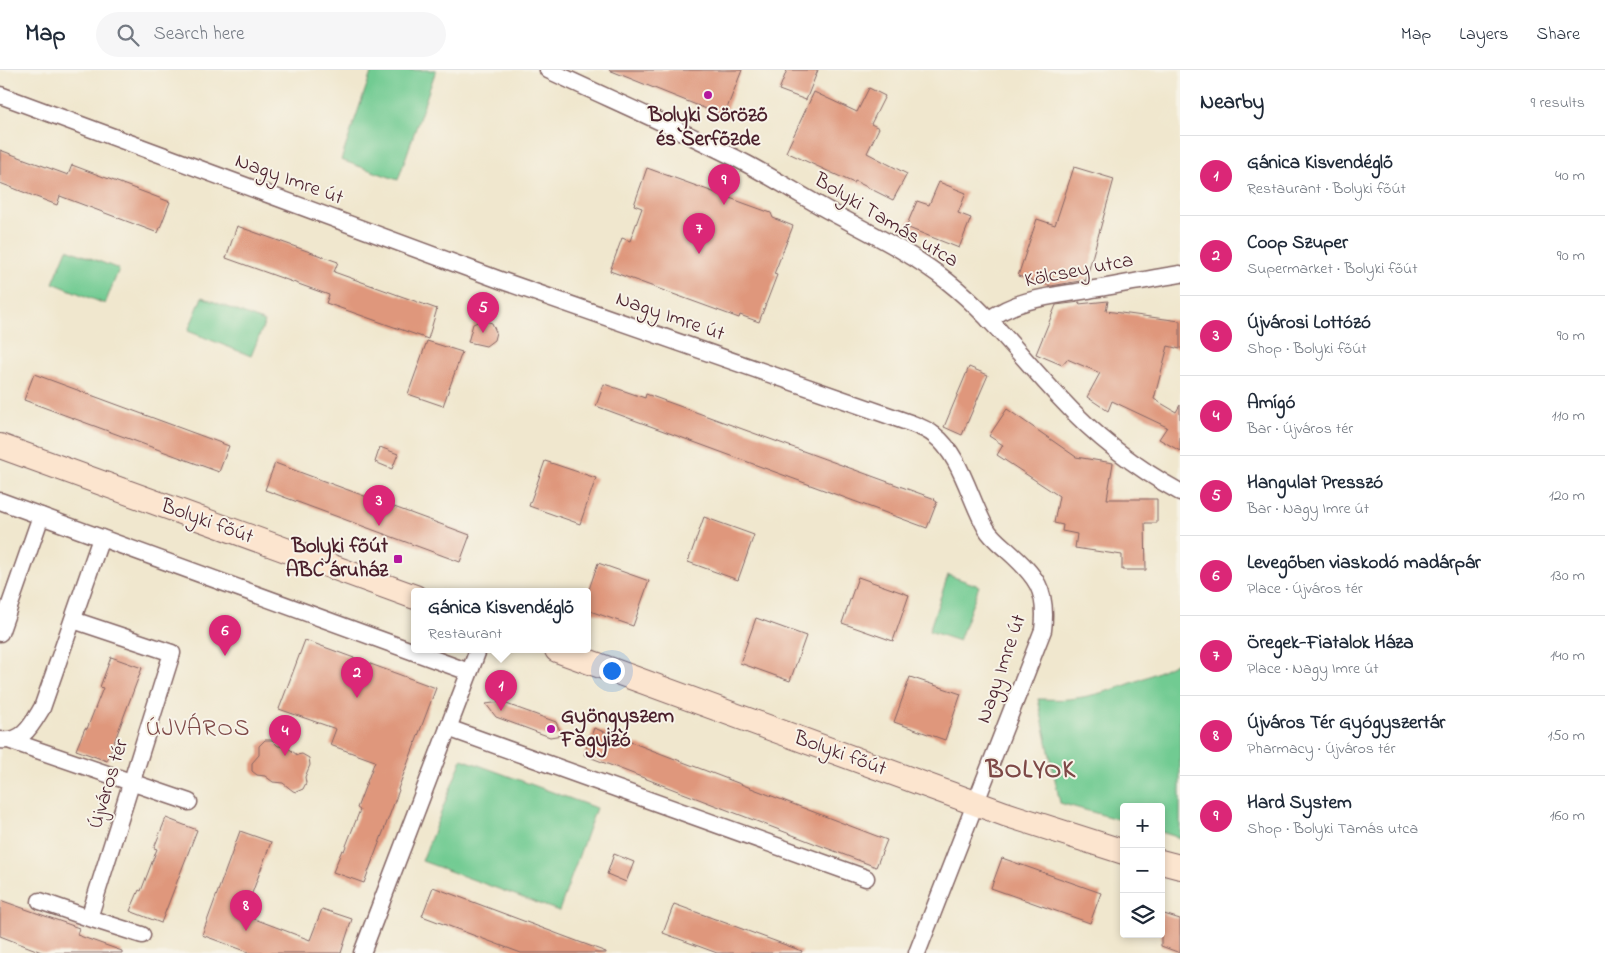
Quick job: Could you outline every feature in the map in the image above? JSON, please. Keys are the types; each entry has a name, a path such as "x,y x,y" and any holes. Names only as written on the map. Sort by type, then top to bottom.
{"main road":[{"name":"Bolyki főút","path":"0,446 411,596"},
{"name":"Bolyki főút","path":"565,653 1005,814 1120,851"},
{"path":"1165,863 1180,867"}],"street":[{"name":"Bolyki Tamás utca","path":"556,72 747,164 927,266 966,296 1083,421 1135,463 1180,492"},
{"name":"Nagy Imre út","path":"0,95 500,280 917,426 936,436 954,459 986,530 1036,580 1043,597 1045,613 1043,630 917,953"},
{"name":"Kölcsey utca","path":"989,320 1005,309 1036,300 1180,274"},
{"path":"0,501 411,651"},
{"path":"0,632 41,516"},
{"path":"5,741 28,731 42,708 101,538"},
{"name":"Újváros tér","path":"73,620 172,653 89,918"},
{"path":"418,653 470,672"},
{"path":"362,953 477,653"},
{"path":"448,728 866,878"},
{"path":"5,741 189,802"},
{"path":"40,901 142,935"}],"green space":[{"path":"372,70 436,70 398,180 341,160"},
{"path":"67,249 119,269 105,304 53,283"},
{"path":"202,297 265,322 251,356 188,331"},
{"path":"948,575 979,586 959,641 929,631"},
{"path":"1180,661 1180,838 1165,833 1165,803 1120,803 1120,820 1060,803 1038,699 1069,699 1097,694 1154,674"},
{"path":"462,759 596,808 559,911 422,861"}],"building":[{"path":"609,70 742,70 724,116"},
{"path":"787,70 818,70 806,100 779,90"},
{"path":"869,88 885,96 871,124 879,128 867,153 907,174 893,200 855,181 854,183 786,152 814,92 857,112"},
{"path":"0,150 68,175 72,165 170,202 158,233 60,196 57,205 0,183"},
{"path":"1074,167 1114,179 1086,280 1051,286 1018,276 1037,219 1055,225"},
{"path":"647,168 771,213 773,218 793,226 774,274 777,275 759,322 740,315 739,318 610,271 622,238 630,241 642,208 634,205"},
{"path":"939,182 966,193 958,213 971,218 959,248 906,227 917,201 929,205"},
{"path":"237,226 338,262 334,272 437,309 428,339 326,303 329,295 226,258"},
{"path":"1108,301 1106,311 1180,321 1180,349 1168,346 1154,399 1176,412 1180,405 1180,451 1159,439 1167,427 1112,401 1108,411 1087,397 1100,373 1067,359 1062,365 1036,354 1056,305"},
{"path":"482,320 492,323 496,332 494,340 486,346 468,342 473,324"},
{"path":"427,341 462,352 443,406 408,394"},
{"path":"969,367 988,375 962,435 944,427"},
{"path":"34,374 229,446 219,472 24,400"},
{"path":"604,384 645,398 646,394 935,499 937,502 927,528 596,406"},
{"path":"1007,409 1076,457 1113,463 1107,499 1157,499 1157,523 1145,523 1146,570 1122,570 1122,555 1075,548 1077,534 1062,531 1063,525 1054,523 1059,496 997,455 1003,445 989,436"},
{"path":"380,447 398,454 392,469 375,462"},
{"path":"545,461 596,478 580,524 529,506"},
{"path":"275,463 470,535 460,562 265,490"},
{"path":"704,517 754,535 738,580 688,562"},
{"path":"598,563 649,581 633,626 591,611 591,588 589,588"},
{"path":"858,577 909,595 893,641 842,623"},
{"path":"756,618 806,636 790,681 740,663"},
{"path":"305,640 436,688 364,883 333,872 342,850 344,851 360,810 357,808 375,761 330,745 336,729 279,709"},
{"path":"111,657 142,668 107,761 76,750 85,728 87,729 103,688 100,687"},
{"path":"910,677 961,694 945,740 894,722"},
{"path":"501,702 556,722 562,735 550,737 496,717 486,704"},
{"path":"594,728 887,840 876,867 584,755"},
{"path":"265,740 272,740 278,746 287,747 297,755 302,754 309,758 310,765 303,789 296,792 293,791 283,783 273,782 265,776 257,775 252,771 252,763 259,755 259,746"},
{"path":"166,818 197,830 161,923 130,911 139,890 141,891 157,849 154,848"},
{"path":"240,831 271,842 244,915 310,940 322,909 352,919 341,953 251,953 202,935"},
{"path":"614,854 634,862 626,882 607,874"},
{"path":"1002,858 1101,893 1090,923 991,888"},
{"path":"433,887 606,953 521,953 422,916"},
{"path":"0,900 79,928 77,935 122,951 122,953 44,953 0,936"},
{"path":"674,904 802,951 801,953 717,953 663,933"},
{"path":"1165,914 1180,919 1180,953 1161,946 1161,938 1165,938"}],"place":[{"name":"Bolyki Söröző és Serfőzde","path":"708,95"},
{"name":"Hard System","path":"724,205"},
{"name":"Öregek-Fiatalok Háza","path":"699,254"},
{"name":"Hangulat Presszó","path":"483,333"},
{"name":"Újvárosi Lottózó","path":"379,526"},
{"name":"Bolyki főút ABC áruház","path":"398,559"},
{"name":"Levegőben viaskodó madárpár","path":"225,656"},
{"name":"Coop Szuper","path":"357,698"},
{"name":"Gánica Kisvendéglő","path":"501,711"},
{"name":"Gyöngyszem Fagyizó","path":"551,729"},
{"name":"Amígó","path":"285,756"},
{"name":"Újváros Tér Gyógyszertár","path":"246,931"}],"district":[{"name":"ÚJVÁROS","path":"198,729"},
{"name":"BOLYOK","path":"1031,771"}]}
